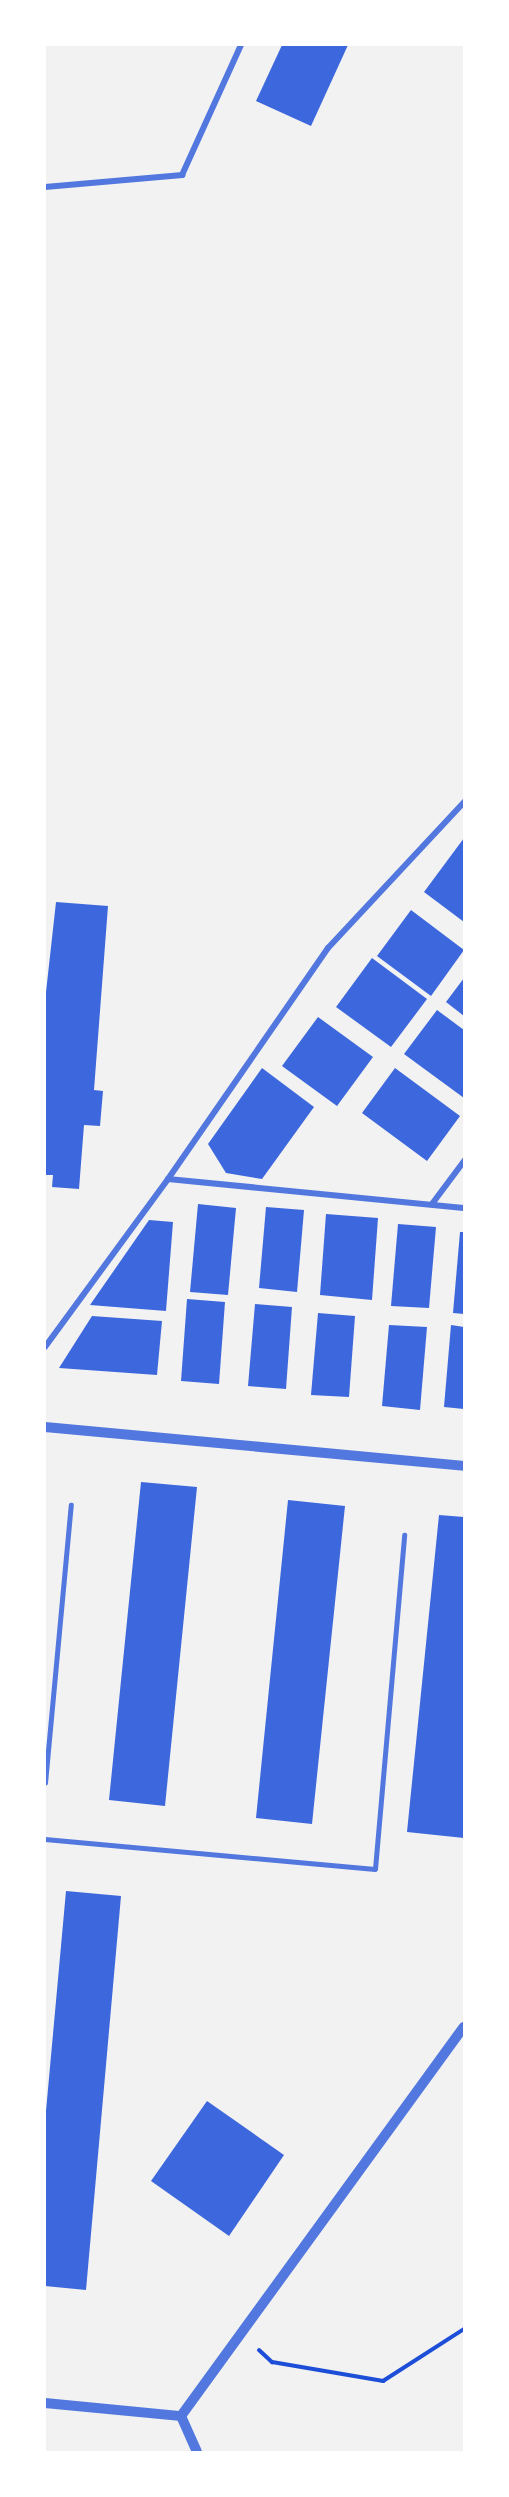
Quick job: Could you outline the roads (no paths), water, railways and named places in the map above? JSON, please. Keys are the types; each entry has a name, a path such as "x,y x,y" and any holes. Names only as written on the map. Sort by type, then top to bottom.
{"street":[{"path":"45,187 182,176 241,45"},
{"path":"45,1347 168,1179 328,948 464,802"},
{"path":"432,1204 464,1161"},
{"path":"168,1179 464,1208"},
{"path":"45,1426 464,1466"},
{"path":"181,2416 464,2027"},
{"path":"45,2403 181,2416"},
{"path":"181,2416 197,2452"}],"lane":[{"path":"45,1784 71,1505"},
{"path":"45,1839 375,1869 404,1535"}]}
